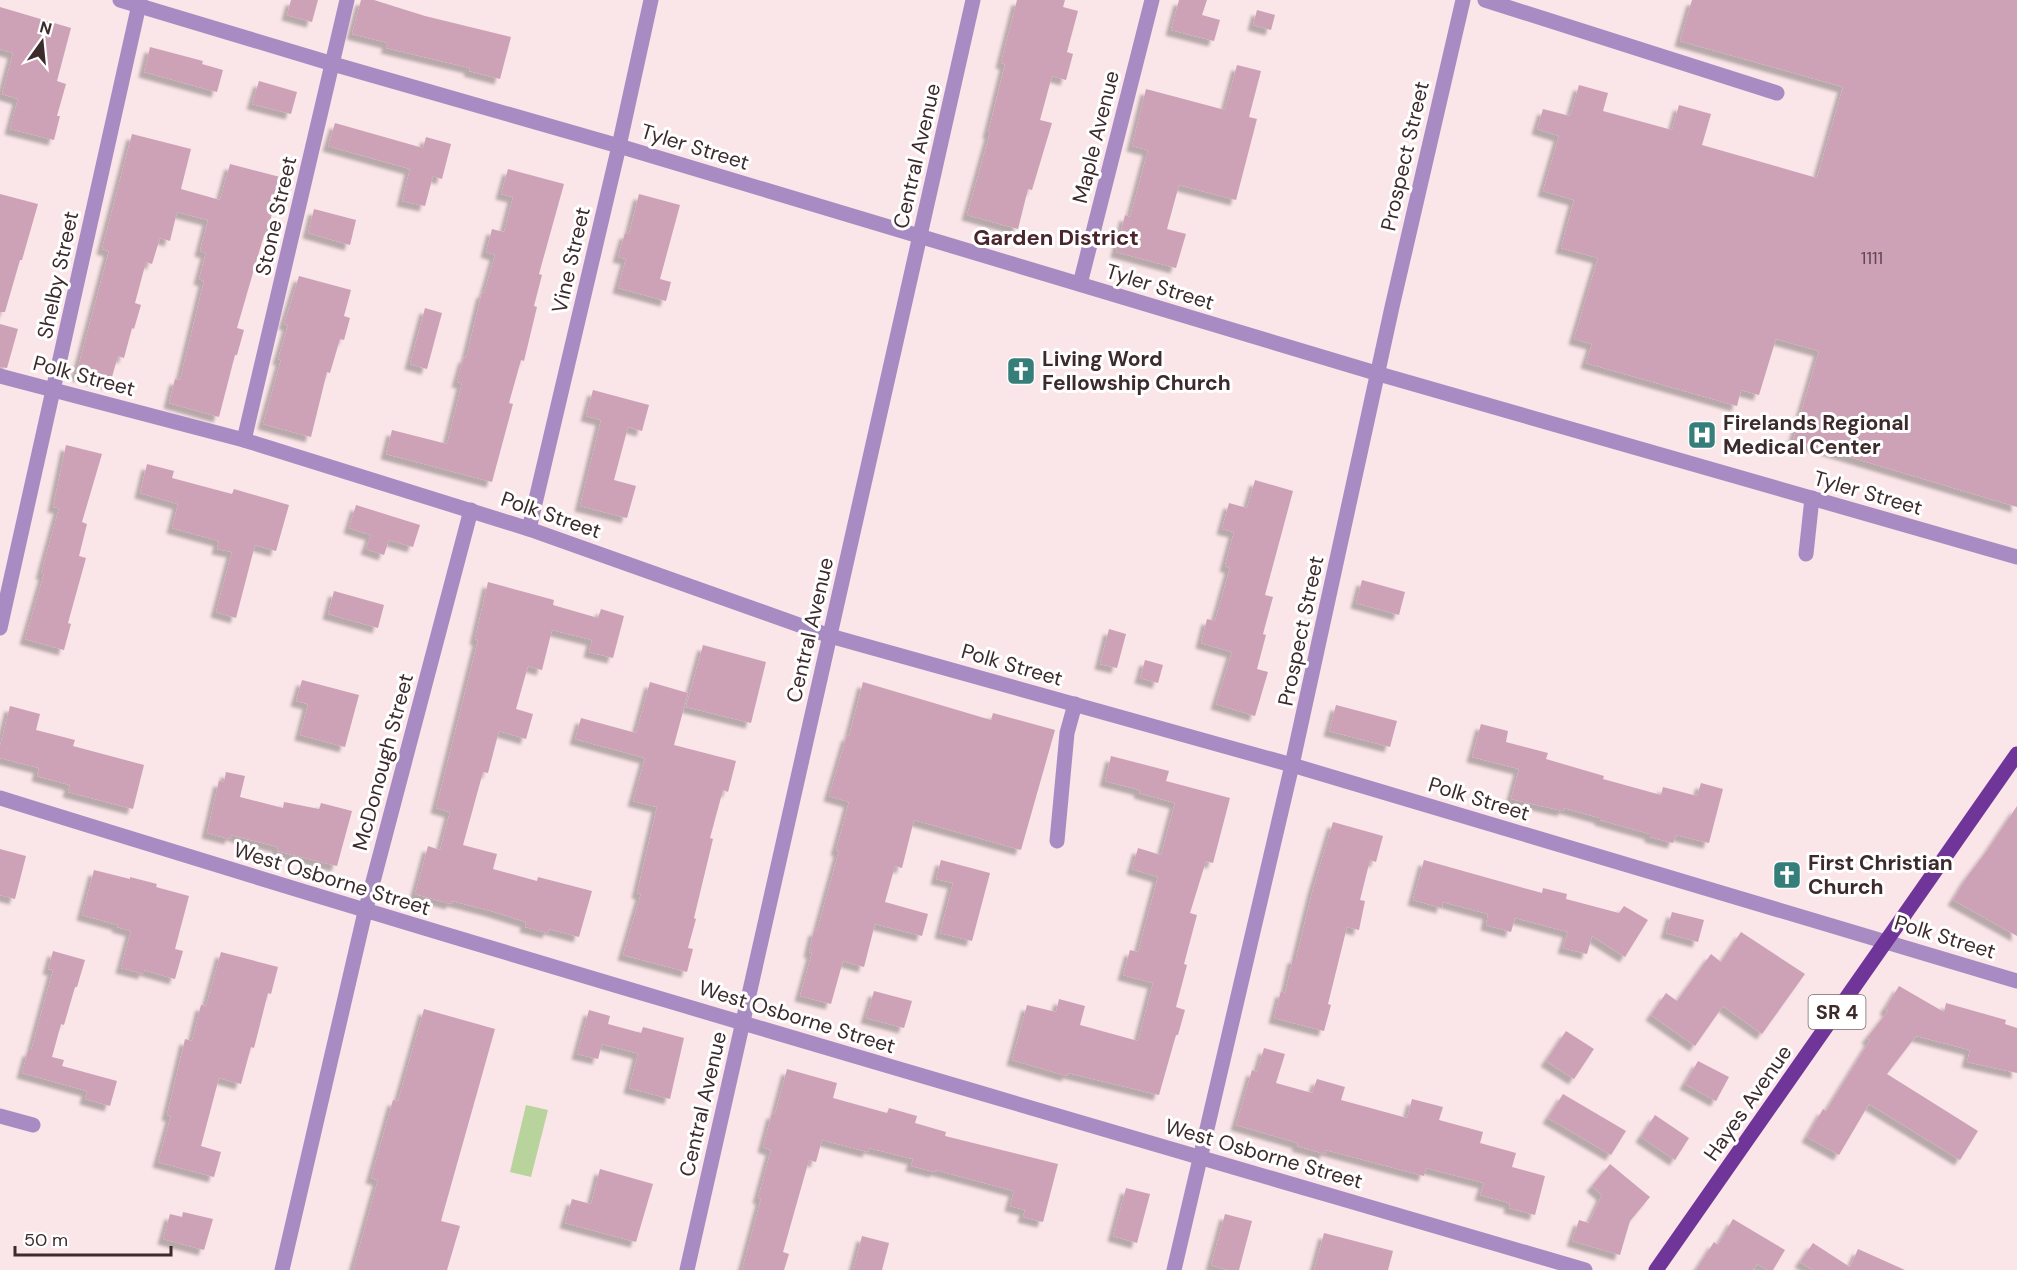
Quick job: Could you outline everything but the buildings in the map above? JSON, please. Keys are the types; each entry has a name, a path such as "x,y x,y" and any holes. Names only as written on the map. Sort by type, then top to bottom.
{"main road":[{"name":"Hayes Avenue","path":"1656,1270 2017,754"}],"street":[{"name":"Tyler Street","path":"120,0 139,3 333,64 619,146 1379,374 2017,557"},
{"name":"Stone Street","path":"244,440 347,0"},
{"name":"Vine Street","path":"529,529 651,0"},
{"name":"Central Avenue","path":"687,1270 973,0"},
{"name":"Maple Avenue","path":"1080,284 1152,0"},
{"name":"Prospect Street","path":"1174,1270 1292,765 1392,307 1463,0"},
{"path":"1485,0 1777,93"},
{"name":"Shelby Street","path":"0,628 139,3"},
{"name":"Polk Street","path":"0,376 244,440 471,510 830,636 1292,765 2017,981"},
{"path":"1806,554 1812,498"},
{"name":"McDonough Street","path":"282,1270 365,912 471,510"},
{"path":"1057,841 1067,733 1075,704"},
{"name":"West Osborne Street","path":"0,798 365,912 1585,1270"},
{"path":"0,1116 33,1125"}],"green space":[{"path":"526,1105 548,1110 531,1177 510,1172"}],"place":[{"name":"Living Word Fellowship Church","path":"1021,371"},
{"name":"Firelands Regional Medical Center","path":"1702,435"},
{"name":"First Christian Church","path":"1787,875"}],"district":[{"name":"Garden District","path":"1056,237"}]}
